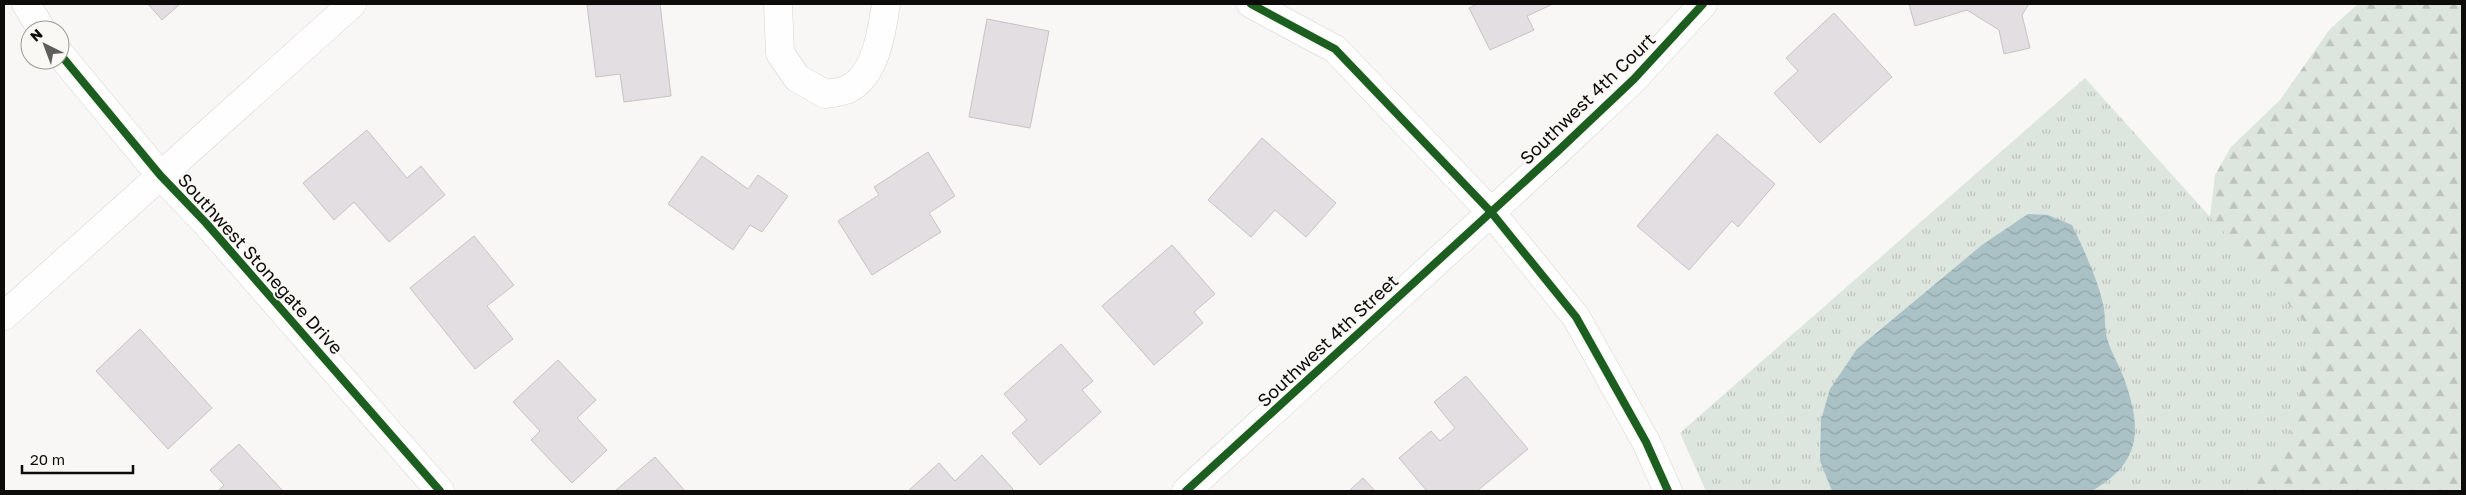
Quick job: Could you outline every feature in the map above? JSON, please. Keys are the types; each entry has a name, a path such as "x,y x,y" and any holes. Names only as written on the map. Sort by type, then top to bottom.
{"street":[{"path":"26,4 36,20"},
{"path":"4,316 352,4"},
{"path":"778,4 780,53 797,78 825,94 848,89 864,74 881,41 886,4"},
{"path":"1251,4 1335,49 1491,212 1576,317 1646,442 1668,491"},
{"name":"Southwest 4th Court","path":"1491,212 1634,80 1703,4"},
{"name":"Southwest Stonegate Drive","path":"70,66 160,175 231,252 440,491"},
{"name":"Southwest 4th Street","path":"1186,491 1491,212"}],"green space":[{"path":"2358,4 2462,4 2462,491 2177,491 2215,175 2231,147 2280,100 2330,29"},
{"path":"2085,78 2310,328 2290,437 2230,491 1706,491 1680,433"}],"water":[{"path":"2028,214 2048,215 2072,225 2094,275 2104,308 2107,338 2125,381 2134,415 2135,430 2133,444 2128,457 2120,469 2092,491 1832,491 1820,461 1821,420 1830,389 1857,349 1982,245"}],"building":[{"path":"148,4 180,4 162,20"},
{"path":"660,4 671,96 624,102 620,74 596,77 587,5"},
{"path":"1477,4 1553,4 1527,16 1534,30 1490,50 1469,8"},
{"path":"1909,4 2029,4 2022,15 2030,48 2004,54 1999,30 1967,10 1915,26"},
{"path":"1834,13 1892,77 1820,143 1774,93 1798,71 1786,58"},
{"path":"987,19 1049,31 1030,128 969,117"},
{"path":"367,130 407,178 421,166 445,195 389,242 354,202 334,220 303,183"},
{"path":"1717,134 1775,184 1738,227 1732,221 1689,270 1637,226"},
{"path":"1262,138 1336,203 1306,237 1275,210 1251,237 1208,200"},
{"path":"928,152 955,196 929,213 941,232 872,275 838,221 879,195 874,187"},
{"path":"702,156 748,189 758,175 788,196 762,232 750,225 733,250 668,204"},
{"path":"474,236 514,285 487,306 513,339 475,369 410,288"},
{"path":"1172,245 1215,294 1194,312 1203,323 1154,365 1102,306"},
{"path":"140,329 212,408 168,449 96,371"},
{"path":"1061,344 1093,381 1082,390 1101,412 1040,465 1012,433 1027,420 1004,394"},
{"path":"558,360 596,400 577,418 607,450 572,483 531,440 540,431 513,402"},
{"path":"1466,376 1528,449 1477,491 1427,491 1399,458 1431,431 1440,441 1455,428 1434,402"},
{"path":"239,444 283,491 218,491 224,485 210,470"},
{"path":"982,455 1013,489 1011,491 908,491 939,463 955,481"},
{"path":"655,457 685,491 615,491"},
{"path":"1363,478 1375,491 1349,491"}],"cycle path":[{"path":"1251,4 1335,49 1491,212 1576,317 1646,442 1668,491"},
{"path":"1186,491 1559,150 1634,79 1703,4"},
{"path":"70,66 160,175 206,223 440,491"}]}
